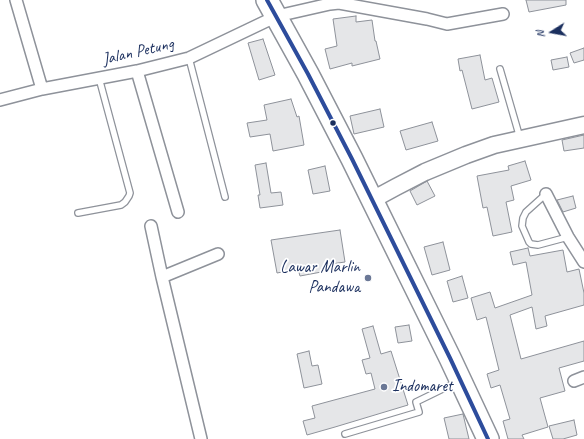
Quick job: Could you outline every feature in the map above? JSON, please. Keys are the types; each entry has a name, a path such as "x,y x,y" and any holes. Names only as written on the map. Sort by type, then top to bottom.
{"highway":[{"path":"272,8 308,74 399,253 488,439"}],"street":[{"path":"16,0 42,89"},
{"name":"Jalan Petung","path":"0,100 42,89 137,71 189,58 272,8 339,3 447,24 503,14"},
{"path":"137,71 178,212"},
{"path":"372,200 448,162 494,145 584,125"},
{"path":"546,194 568,238 584,262"},
{"path":"151,226 201,439"},
{"path":"162,277 218,254"}],"lane":[{"path":"189,58 224,197"},
{"path":"500,69 520,140"},
{"path":"78,213 121,205 125,202 130,193 99,78"},
{"path":"546,194 526,212 523,218 522,226 529,242 531,244 538,245 568,238"},
{"path":"345,434 419,412 416,402 461,381"}],"building":[{"path":"526,0 566,0 566,5 529,12"},
{"path":"356,16 356,22 372,20 375,41 380,59 352,66 352,63 330,69 325,49 337,46 333,19"},
{"path":"263,39 275,75 259,80 248,43"},
{"path":"584,48 584,60 574,63 570,53"},
{"path":"480,55 485,80 492,78 499,102 472,109 462,70 460,71 458,59"},
{"path":"567,57 569,67 553,70 551,60"},
{"path":"291,99 297,117 299,116 304,145 273,151 270,134 250,137 247,123 267,120 264,105"},
{"path":"380,109 384,127 354,134 350,116"},
{"path":"432,122 438,141 406,150 400,131"},
{"path":"584,135 584,148 564,151 562,140"},
{"path":"525,161 531,180 511,186 514,200 506,202 512,232 493,236 487,207 483,208 477,176 509,170 508,166"},
{"path":"266,163 271,193 281,192 283,205 260,208 258,195 260,195 255,165"},
{"path":"325,166 330,191 313,194 308,170"},
{"path":"427,181 435,196 417,205 410,191"},
{"path":"573,196 576,208 563,212 557,200"},
{"path":"340,230 345,262 331,264 332,270 300,276 298,269 277,273 271,240"},
{"path":"443,242 450,270 432,275 424,247"},
{"path":"528,248 530,256 563,250 567,272 579,269 584,293 584,305 545,316 547,326 536,329 532,307 510,315 521,359 584,341 584,361 559,368 565,391 540,398 548,427 522,435 524,439 508,439 503,421 510,419 500,385 491,388 487,374 499,370 486,317 477,320 471,298 490,292 495,308 532,295 526,262 513,265 510,252"},
{"path":"462,276 468,298 453,302 447,281"},
{"path":"409,325 412,341 398,343 395,327"},
{"path":"373,326 381,354 391,351 408,405 307,435 303,421 315,418 312,406 375,389 371,373 366,374 362,360 370,358 362,329"},
{"path":"309,351 312,366 318,365 322,384 304,388 297,354"},
{"path":"463,414 469,439 449,439 444,418"},
{"path":"574,420 577,435 563,439 553,439 549,426"}],"transit line":[{"path":"267,0 308,74 352,159 450,358 488,439"}],"place":[{"name":"Lawar Marlin Pandawa","path":"368,278"},
{"name":"Indomaret","path":"384,387"}]}
